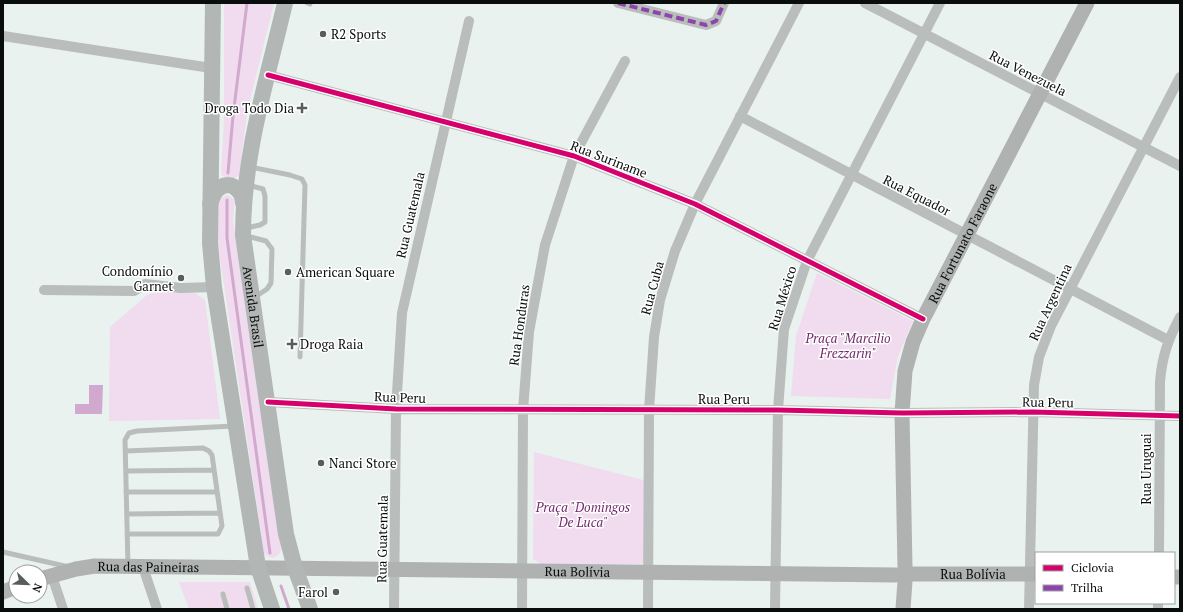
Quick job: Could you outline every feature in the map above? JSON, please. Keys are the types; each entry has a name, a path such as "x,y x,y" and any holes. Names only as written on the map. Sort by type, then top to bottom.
{"main road":[{"path":"213,3 210,243 214,287 258,567 272,609"},
{"name":"Avenida Brasil","path":"285,3 247,167 243,207 243,232 286,534 295,568 310,609"},
{"name":"Rua Fortunato Faraone","path":"903,603 902,413 905,371 913,342 923,319 966,235 1087,3"},
{"path":"210,204 217,190 225,185 230,185 235,187 242,194 243,207"},
{"name":"Rua das Paineiras","path":"48,577 76,568 94,566 258,567"},
{"name":"Rua Bolívia","path":"258,567 395,570 1033,574"}],"street":[{"path":"618,3 706,25 716,21 724,3"},
{"name":"Rua Venezuela","path":"865,3 1180,166"},
{"name":"Rua México","path":"775,609 778,410 784,329 807,261 940,3"},
{"name":"Rua Cuba","path":"648,609 649,410 654,337 660,300 675,251 695,204 794,5"},
{"name":"Rua Guatemala","path":"394,609 396,409 402,313 469,21"},
{"path":"3,36 211,68"},
{"name":"Rua Honduras","path":"522,609 523,410 529,332 545,245 574,156 625,61"},
{"name":"Rua Suriname","path":"268,75 574,156 695,204 923,319"},
{"name":"Rua Argentina","path":"1029,609 1033,574 1034,385 1039,357 1051,326 1070,288 1180,77"},
{"name":"Rua Equador","path":"740,116 850,175 1168,340"},
{"path":"44,290 134,291 145,284 181,288 214,287"},
{"name":"Rua Uruguai","path":"1159,552 1162,360 1168,340 1180,317"},
{"name":"Rua Peru","path":"268,402 396,409 778,410 902,413 1033,412 1180,416"},
{"path":"143,567 157,609"},
{"path":"48,582 63,609"}],"lane":[{"path":"247,167 290,175 302,179 304,185 300,357"},
{"path":"243,232 265,222 265,196 262,189 245,184"},
{"path":"243,232 266,241 272,249 271,283 267,289 252,299"},
{"path":"128,567 125,440 129,433 137,431 236,426"},
{"path":"125,451 203,448 209,450 212,455 222,526 218,534 127,534"},
{"path":"126,471 214,470"},
{"path":"126,492 217,492"},
{"path":"127,514 220,513"},
{"path":"3,552 76,568"},
{"path":"247,588 253,609"},
{"path":"223,594 227,609"}],"green space":[{"path":"224,3 274,3 247,113 239,176 230,179 221,175 224,118"},
{"path":"227,195 235,200 233,220 281,550 280,553 274,558 269,557 264,553 218,245 218,200"},
{"name":"Praça \"Marcilio Frezzarin\"","path":"817,273 913,321 898,356 890,399 791,396 796,336"},
{"path":"161,289 195,293 205,300 220,419 109,421 110,327 147,295"},
{"name":"Praça \"Domingos De Luca\"","path":"534,452 647,481 645,562 642,564 541,564 533,559"},
{"path":"179,582 250,582 258,609 189,609"}],"shaded area":[{"path":"89,385 103,385 102,414 75,414 75,404 89,404"}],"waterway":[{"path":"228,173 233,116 247,3"},
{"path":"227,200 227,238 270,553"},
{"path":"281,586 289,609"}],"marked path":[{"path":"618,3 706,25 716,21 724,3"}],"cycle path":[{"path":"268,75 574,156 695,204 923,319"},
{"path":"268,402 396,409 778,410 902,413 1033,412 1180,416"}],"place":[{"name":"R2 Sports","path":"323,34"},
{"name":"Droga Todo Dia","path":"302,108"},
{"name":"American Square","path":"288,272"},
{"name":"Condomínio Garnet","path":"181,278"},
{"name":"Droga Raia","path":"292,344"},
{"name":"Nanci Store","path":"321,463"},
{"name":"Farol","path":"336,592"}]}
